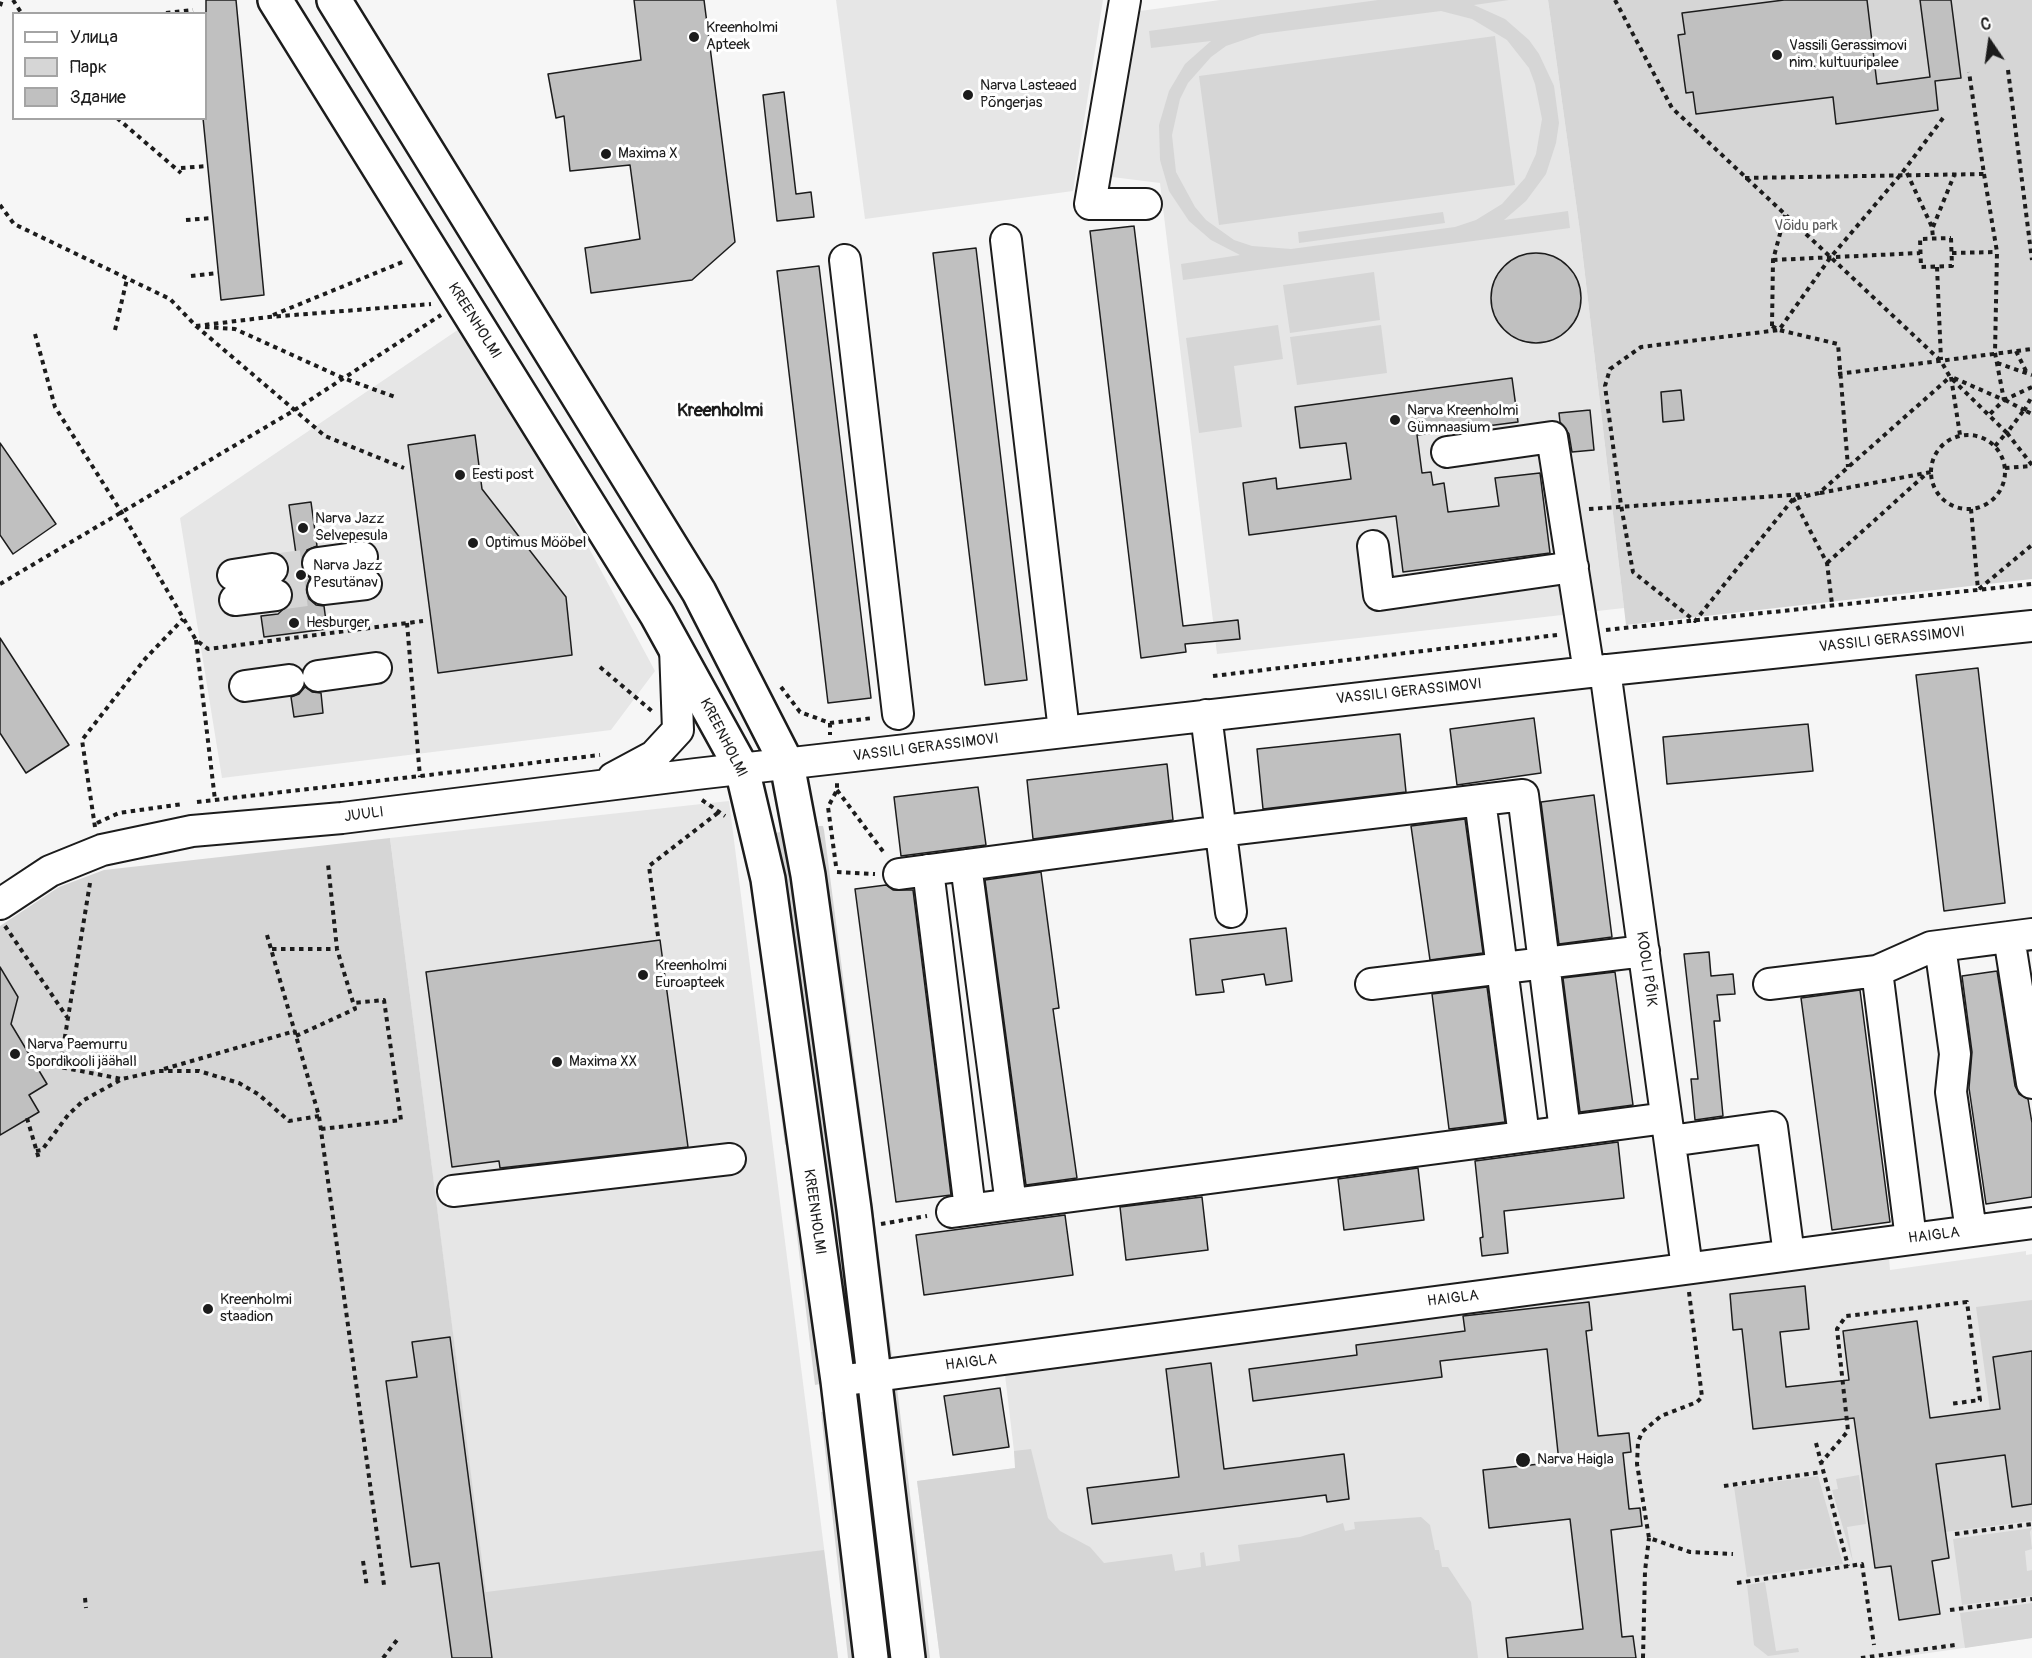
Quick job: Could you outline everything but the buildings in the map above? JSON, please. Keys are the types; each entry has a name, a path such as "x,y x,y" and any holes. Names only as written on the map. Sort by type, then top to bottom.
{"main road":[{"name":"KREENHOLMI","path":"275,0 452,302 480,329 675,648 742,769 768,879 838,1381 871,1658"},
{"path":"334,0 699,592 787,764 810,887 854,1209 908,1658"},
{"path":"480,329 521,303"}],"street":[{"path":"1125,0 1090,204 1146,204"},
{"path":"1006,240 1064,731"},
{"path":"845,260 898,714"},
{"name":"KOOLI PÕIK","path":"1447,452 1552,437 1583,632 1597,671 1644,951 1688,1275"},
{"path":"1373,546 1379,595 1573,567"},
{"path":"320,576 364,570"},
{"path":"234,587 274,582"},
{"name":"VASSILI GERASSIMOVI","path":"742,769 1597,671 2032,626"},
{"path":"597,787 654,756 678,730 675,648"},
{"path":"318,676 376,668"},
{"path":"245,686 289,680"},
{"path":"1206,715 1231,912"},
{"name":"JUULI","path":"1,913 94,834 192,831 353,817 742,769"},
{"path":"1565,1131 1523,795 1221,831 914,872 961,1210 1565,1131 1772,1127 1789,1255"},
{"path":"1480,800 1524,1136"},
{"path":"966,865 1011,1204"},
{"path":"1769,984 1877,971 1930,947 2021,935 2032,1083"},
{"path":"1940,946 1955,1054 1951,1092 1971,1231"},
{"path":"1371,984 1644,951"},
{"path":"1877,971 1911,1239"},
{"path":"453,1191 730,1159"},
{"name":"HAIGLA","path":"838,1381 1688,1275 1789,1255 2032,1223"}],"path":[{"path":"0,6 2,0"},
{"path":"1615,0 1671,108 1941,361 1950,376 2007,433 2032,466"},
{"path":"175,12 193,10"},
{"path":"2008,70 2032,260"},
{"path":"1969,72 1996,252 1995,353 2004,400"},
{"path":"1779,330 1830,258 1904,173 1943,118"},
{"path":"119,120 181,170 208,166"},
{"path":"1744,178 1904,173 1984,174"},
{"path":"1904,173 1932,227 1933,238"},
{"path":"1932,227 1955,173"},
{"path":"0,205 14,224 170,299 196,326 293,411 326,436 404,468"},
{"path":"1772,328 1773,260 1785,214"},
{"path":"186,220 213,218"},
{"path":"1933,238 1951,238 1952,266 1921,267 1920,239 1933,238"},
{"path":"1952,253 1996,252"},
{"path":"1773,260 1920,253"},
{"path":"269,317 414,257"},
{"path":"1937,267 1941,361"},
{"path":"191,276 218,273"},
{"path":"115,330 127,279"},
{"path":"196,326 269,317 452,302"},
{"path":"0,584 293,411 452,302"},
{"path":"196,326 235,329 343,378 395,397"},
{"path":"1695,621 1633,572 1621,505 1605,386 1610,369 1641,347 1772,328 1838,344 1849,468"},
{"path":"35,334 55,407 122,513 196,640 208,649 423,621"},
{"path":"1839,374 2032,349"},
{"path":"2016,351 2030,374"},
{"path":"1997,363 2030,374"},
{"path":"1950,376 2032,414"},
{"path":"1950,376 1960,435"},
{"path":"1819,493 1950,376"},
{"path":"1989,414 2004,400 2032,387"},
{"path":"1995,446 2007,433 2032,396"},
{"path":"1960,435 1985,438 1995,446 2005,468 2000,491 1982,506 1971,509 1959,508 1940,495 1933,484 1931,472 1933,460 1939,448 1960,435"},
{"path":"2005,468 2032,466"},
{"path":"1827,563 1931,472"},
{"path":"1564,512 1621,505 1793,497 1925,475"},
{"path":"1793,497 1827,563 1832,604"},
{"path":"1695,621 1793,497"},
{"path":"1971,509 1978,590"},
{"path":"1978,590 2032,545"},
{"path":"1213,676 1832,604 2032,584"},
{"path":"122,1079 60,1067 92,866 105,863 94,834 82,740 145,659 183,619"},
{"path":"406,623 420,777"},
{"path":"196,640 215,800"},
{"path":"94,834 119,813 602,755"},
{"path":"837,790 914,872"},
{"path":"658,936 649,866 719,812"},
{"path":"296,1036 355,1010 337,949 328,864"},
{"path":"837,872 914,872"},
{"path":"1,913 68,1017"},
{"path":"267,935 319,1116 384,1585"},
{"path":"272,949 337,949"},
{"path":"321,1129 401,1120 384,1000 353,1003"},
{"path":"36,1151 42,1150 68,1115 84,1100 122,1079 158,1071 295,1030"},
{"path":"158,1071 199,1071 239,1083 258,1094 289,1121 319,1116"},
{"path":"27,1118 39,1159"},
{"path":"1643,1658 1645,1571 1649,1538 1637,1464 1638,1442 1642,1432 1661,1416 1697,1402 1702,1397 1688,1275"},
{"path":"1820,1464 1848,1431 1837,1329 1846,1316 1967,1302 1980,1400 1950,1404"},
{"path":"1816,1443 1821,1472 1848,1566"},
{"path":"1724,1486 1821,1472"},
{"path":"1955,1534 2032,1524"},
{"path":"1649,1538 1690,1552 1733,1554"},
{"path":"363,1561 367,1587"},
{"path":"1737,1583 1862,1564 1874,1645"},
{"path":"85,1598 86,1608"},
{"path":"1950,1610 2032,1599"},
{"path":"383,1658 397,1640"},
{"path":"1861,1658 1955,1645"}],"shaded area":[{"name":"Narva Lasteaed Põngerjas","path":"836,0 1103,0 1073,191 865,219"},
{"name":"Narva Kreenholmi Gümnaasium","path":"1220,0 1548,0 1580,232 1624,608 1217,654 1160,183 1112,177 1109,161 1133,12"},
{"path":"468,323 655,671 611,730 222,778 180,518"},
{"path":"729,801 838,1658 494,1658 390,838"},
{"name":"Narva Haigla","path":"2026,1251 2026,1255 2032,1254 2032,1638 1894,1658 940,1658 917,1481 1016,1468 1005,1375 1889,1258 1890,1270"}],"green space":[{"path":"1378,0 1509,0 1474,5 1505,19 1529,40 1539,54 1554,86 1559,123 1556,143 1546,174 1526,201 1504,220 1568,211 1570,228 1183,280 1181,264 1240,255 1211,240 1189,221 1169,191 1160,160 1159,125 1169,91 1185,64 1211,41 1151,48 1149,31","holes":["1441,11 1472,19 1507,40 1529,68 1535,84 1542,119 1536,154 1525,178 1502,204 1476,220 1455,227 1291,249 1252,246 1234,240 1206,220 1195,207 1176,172 1172,135 1180,99 1188,83 1211,57 1226,46 1261,34"]},
{"name":"Võidu park","path":"1548,0 2032,0 2032,579 1626,625 1580,232"},
{"path":"1495,36 1515,185 1219,225 1199,76"},
{"path":"1443,212 1445,223 1299,243 1298,232"},
{"path":"1374,272 1380,320 1290,333 1283,285"},
{"path":"1278,325 1283,359 1234,366 1242,427 1199,433 1186,338"},
{"path":"1381,325 1387,373 1297,385 1290,337"},
{"path":"816,826 823,826 824,830 892,1356 887,1354 880,1339"},
{"path":"787,831 858,1359 848,1360 785,874 775,833"},
{"path":"390,838 486,1592 824,1550 838,1658 0,1658 0,926 59,887 104,870"},
{"path":"750,843 791,1142 785,1145 747,857"},
{"path":"790,1178 800,1180 825,1383 815,1385"},
{"path":"2032,1300 2032,1351 1993,1357 2000,1409 1990,1410 1976,1307"},
{"path":"897,1388 930,1658 918,1658 889,1393"},
{"path":"821,1412 830,1413 859,1658 848,1658"},
{"path":"869,1412 896,1658 883,1658 853,1414"},
{"path":"1031,1449 1048,1518 1060,1531 1090,1547 1104,1563 1172,1554 1175,1571 1201,1567 1200,1553 1204,1552 1206,1566 1240,1561 1238,1545 1300,1537 1343,1523 1345,1531 1355,1529 1354,1522 1421,1517 1430,1525 1435,1550 1439,1550 1442,1567 1448,1567 1471,1602 1478,1658 940,1658 917,1481 1015,1468 1014,1451"},
{"path":"2005,1455 2012,1507 2032,1504 2032,1521 1945,1532 1936,1464"},
{"path":"1859,1475 1866,1524 1847,1527 1853,1562 1832,1490 1838,1489 1836,1479"},
{"path":"1818,1476 1843,1564 1747,1577 1734,1487"},
{"path":"2032,1528 2030,1532 2032,1549 2025,1551 2027,1571 2032,1570 2032,1596 1962,1605 1953,1539"},
{"path":"1765,1582 1776,1651 1798,1648 1799,1652 1768,1656 1754,1645 1747,1585"},
{"path":"2032,1603 2032,1638 1965,1648 1960,1613"}],"tunnel":[{"path":"272,569 318,563"},
{"path":"276,595 323,589"}],"place":[{"name":"Kreenholmi Apteek","path":"694,37"},
{"name":"Vassili Gerassimovi nim. kultuuripalee","path":"1777,55"},
{"name":"Narva Lasteaed Põngerjas","path":"968,95"},
{"name":"Maxima X","path":"606,154"},
{"name":"Narva Kreenholmi Gümnaasium","path":"1395,420"},
{"name":"Eesti post","path":"460,475"},
{"name":"Narva Jazz Selvepesula","path":"303,528"},
{"name":"Optimus Mööbel","path":"473,543"},
{"name":"Narva Jazz Pesutänav","path":"301,575"},
{"name":"Hesburger","path":"294,623"},
{"name":"Kreenholmi Euroapteek","path":"643,975"},
{"name":"Narva Paemurru Spordikooli jäähall","path":"15,1054"},
{"name":"Maxima XX","path":"557,1062"},
{"name":"Kreenholmi staadion","path":"208,1309"},
{"name":"Narva Haigla","path":"1523,1460"}],"district":[{"name":"Kreenholmi","path":"720,411"}]}
